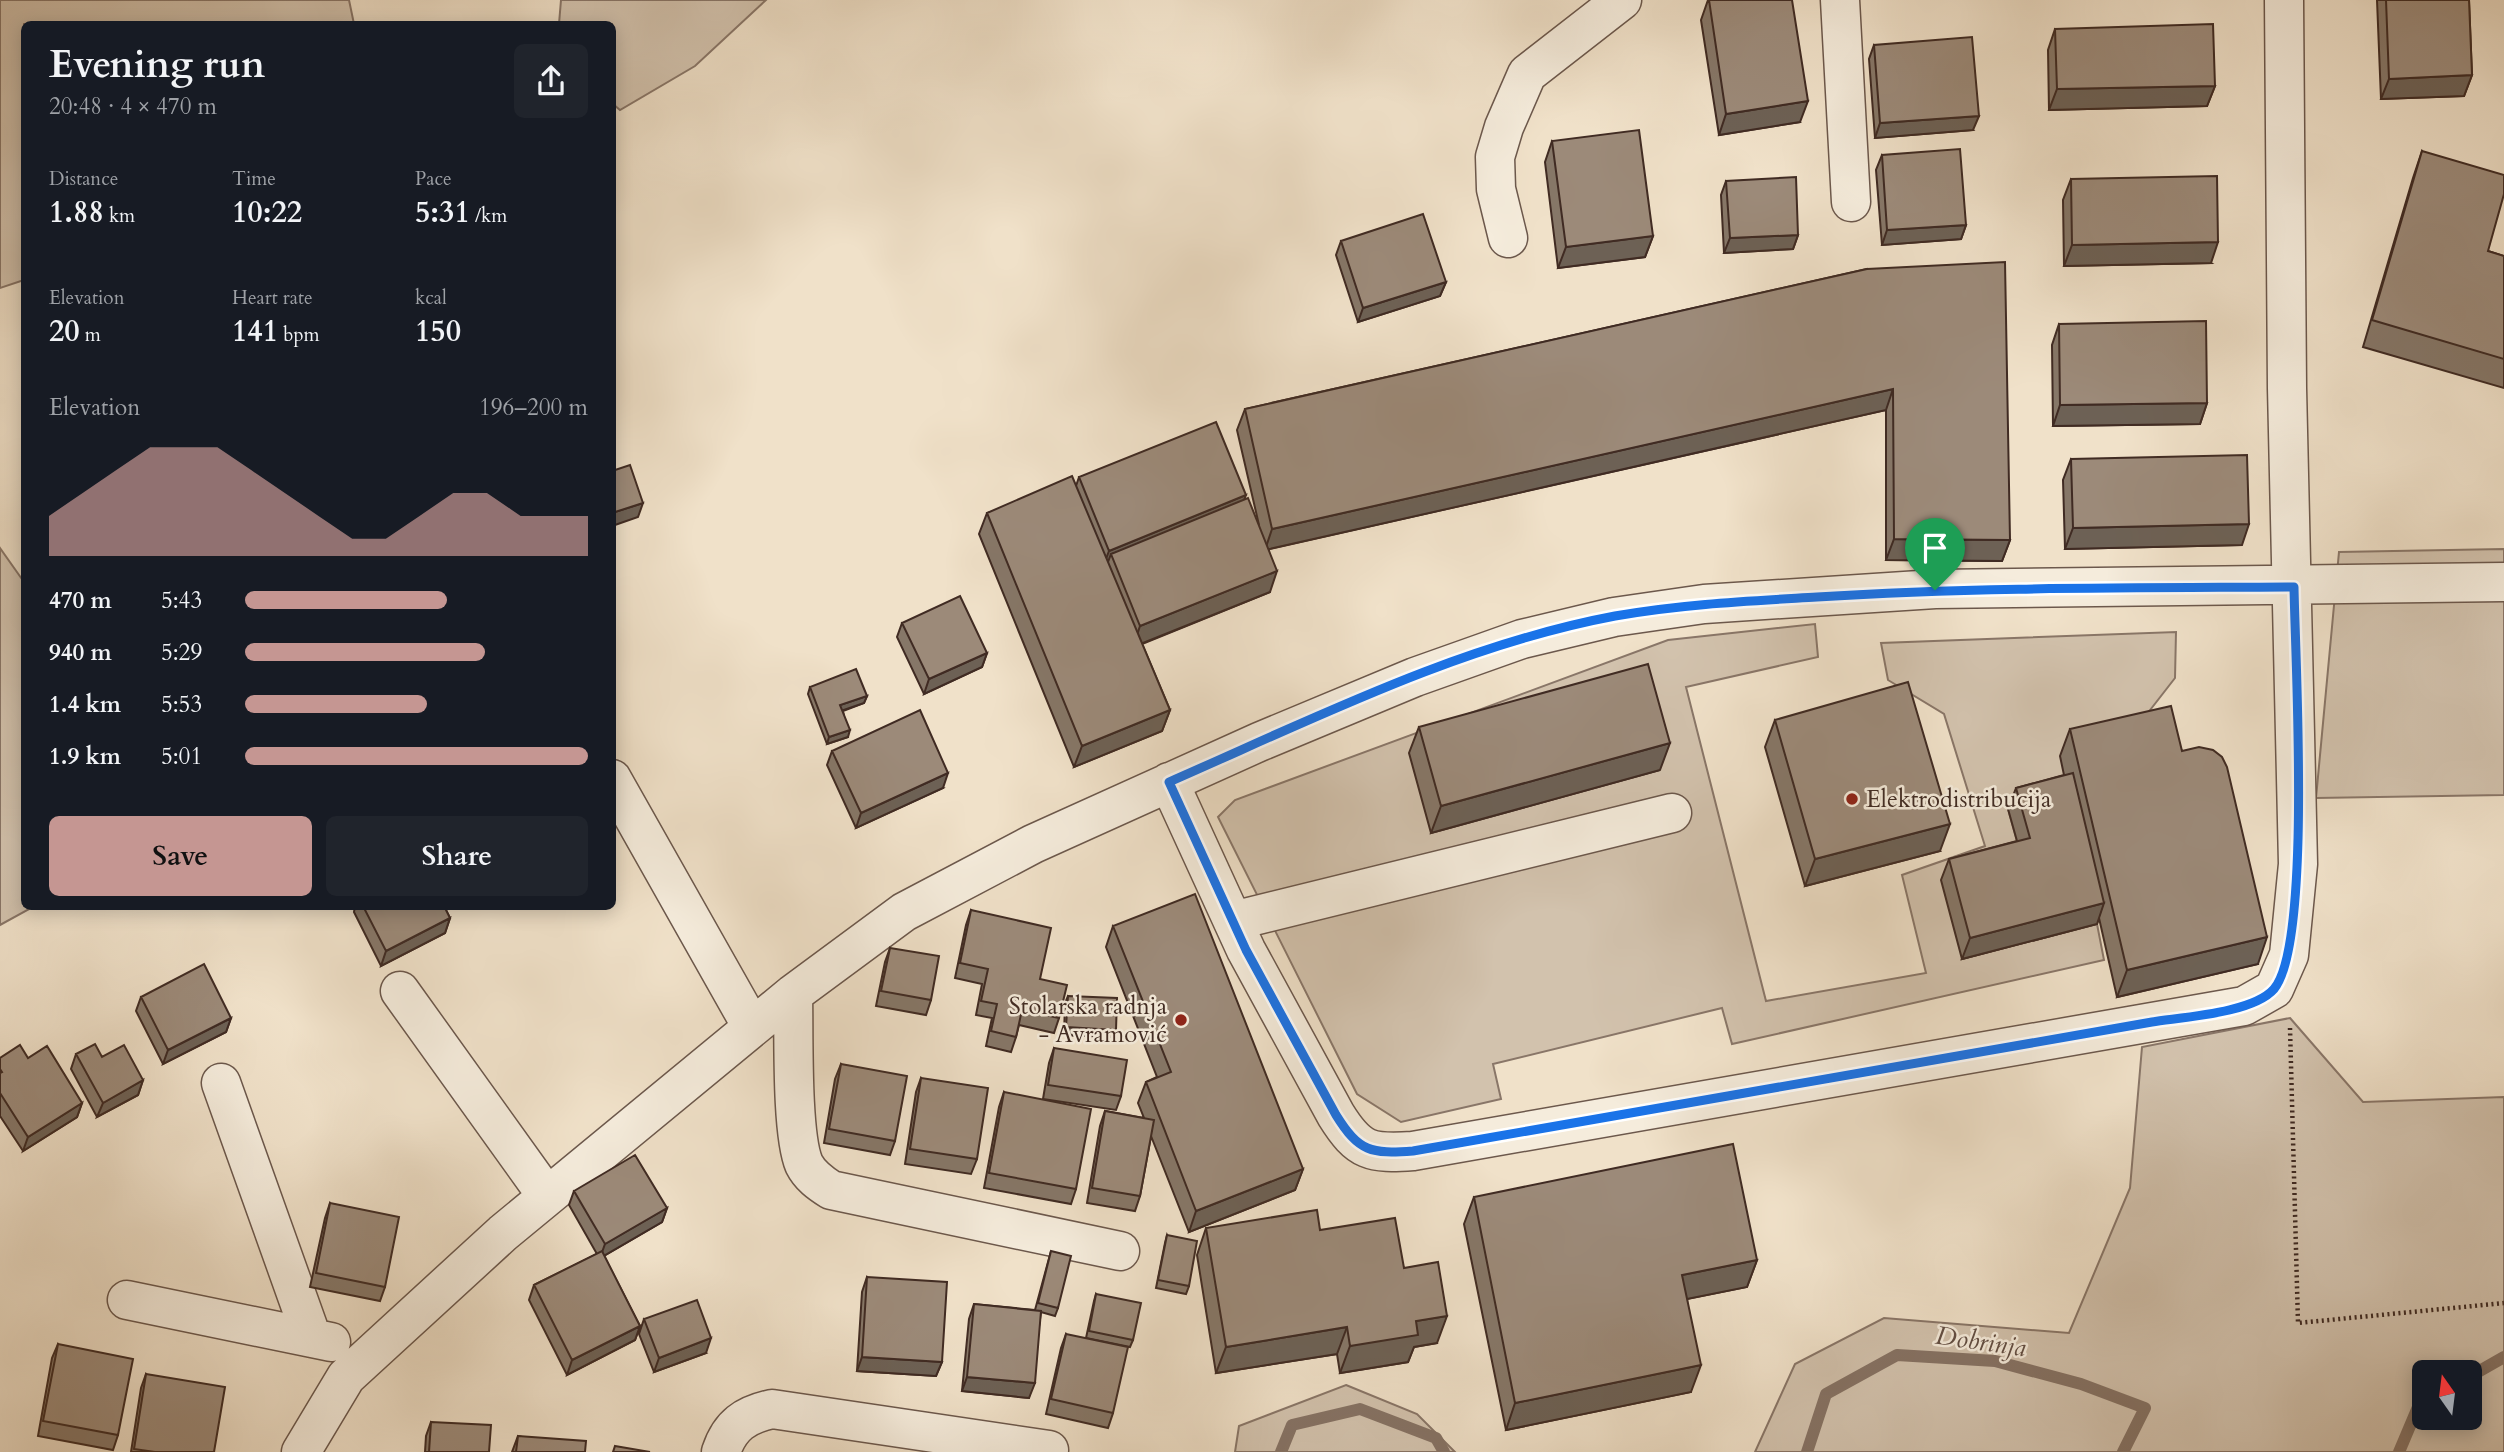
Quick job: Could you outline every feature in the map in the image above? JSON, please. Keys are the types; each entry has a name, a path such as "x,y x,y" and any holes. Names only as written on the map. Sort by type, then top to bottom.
{"street":[{"path":"1508,238 1496,189 1495,157 1504,127 1527,75 1622,0"},
{"path":"1840,0 1850,202"},
{"path":"1169,782 1233,921 1349,1136 1368,1150 1386,1153 2244,1006 2274,989 2289,955 2298,864 2294,587 2287,388 2284,0"},
{"path":"301,1452 346,1377 364,1359 547,1196 793,994 904,912 1033,844 1169,782 1415,677 1522,639 1614,617 1704,604 1935,590 2504,582"},
{"path":"616,786 752,1027"},
{"path":"1233,921 1672,813"},
{"path":"400,991 547,1196"},
{"path":"793,994 799,1149 809,1173 819,1182 831,1190 1119,1251"},
{"path":"221,1083 312,1338"},
{"path":"127,1300 329,1341 364,1359"},
{"path":"721,1452 733,1427 749,1414 772,1409 1049,1450"}],"path":[{"path":"2290,1018 2298,1323 2504,1303"}],"shaded area":[{"path":"0,0 349,0 353,21 21,21 21,281 0,288"},
{"path":"561,0 766,0 695,66 620,110 616,107 616,21 559,21"},
{"path":"0,548 21,578 21,910 28,910 0,925"},
{"path":"2504,549 2504,795 2316,798 2339,552"},
{"path":"1815,624 1818,657 1686,687 1766,1001 1926,973 1902,875 1985,846 1944,714 1888,680 1881,643 2176,632 2175,678 2091,786 2008,809 2022,859 1962,959 2097,924 2104,960 1732,1044 1722,1008 1493,1064 1501,1099 1401,1122 1357,1094 1218,817 1235,800 1668,640"},
{"path":"2290,1018 2363,1102 2504,1097 2504,1452 1755,1452 1795,1364 1884,1318 2069,1333 2130,1188 2142,1047"},
{"path":"1346,1385 1417,1414 1455,1452 1235,1452 1239,1426"}],"building":[{"path":"1709,0 1792,0 1808,101 1726,114"},
{"path":"2386,0 2469,0 2472,75 2389,79"},
{"path":"2213,24 2215,86 2057,89 2055,29"},
{"path":"1972,37 1979,116 1880,123 1874,45"},
{"path":"1639,130 1653,236 1566,247 1552,141"},
{"path":"1960,149 1966,225 1887,230 1882,155"},
{"path":"2422,151 2504,175 2504,194 2488,251 2504,256 2504,359 2372,320"},
{"path":"2217,176 2218,242 2072,245 2071,179"},
{"path":"1796,177 1798,235 1730,238 1726,181"},
{"path":"1423,214 1446,282 1363,308 1341,241"},
{"path":"2005,262 2010,540 1894,539 1893,389 1272,529 1245,409 1867,269"},
{"path":"2206,321 2207,403 2060,405 2059,324"},
{"path":"1216,422 1246,495 1109,551 1079,477"},
{"path":"2247,455 2249,524 2073,528 2071,459"},
{"path":"630,465 643,503 616,512 616,470"},
{"path":"1072,476 1170,710 1082,746 987,513"},
{"path":"1248,498 1277,571 1140,626 1111,554"},
{"path":"960,596 987,653 929,679 902,623"},
{"path":"1648,664 1670,743 1441,806 1419,727"},
{"path":"856,669 867,696 840,705 850,730 829,737 810,687"},
{"name":"Elektrodistribucija","path":"1908,682 1950,824 1815,859 1775,720"},
{"path":"2171,706 2182,751 2199,747 2213,750 2222,757 2227,767 2267,937 2127,970 2070,729"},
{"path":"920,710 948,773 861,813 832,751"},
{"path":"2073,773 2104,903 1970,938 1949,859 2030,838 2016,788"},
{"name":"Stolarska radnja - Avramović","path":"1195,894 1303,1169 1196,1211 1146,1082 1171,1072 1113,926"},
{"path":"365,910 446,910 450,918 386,951"},
{"path":"971,910 1051,928 1040,979 1067,985 1059,1018 1022,1010 1016,1037 991,1031 997,1004 981,1001 988,969 960,963"},
{"path":"890,948 939,956 931,1000 881,991"},
{"path":"204,964 231,1018 168,1050 141,997"},
{"path":"1068,996 1117,998 1116,1030 1066,1027"},
{"path":"95,1044 102,1057 124,1045 143,1080 103,1103 76,1054"},
{"path":"20,1045 28,1058 47,1046 82,1103 28,1137 0,1093 0,1058"},
{"path":"1054,1048 1127,1060 1121,1096 1048,1085"},
{"path":"841,1064 907,1076 895,1141 829,1129"},
{"path":"921,1078 988,1088 977,1159 910,1149"},
{"path":"1004,1092 1091,1109 1076,1189 989,1173"},
{"path":"1105,1111 1154,1120 1140,1196 1092,1188"},
{"path":"1733,1144 1757,1260 1682,1275 1701,1365 1515,1403 1474,1197"},
{"path":"635,1155 667,1208 605,1244 574,1191"},
{"path":"330,1203 399,1217 385,1287 316,1273"},
{"path":"1317,1210 1320,1230 1395,1218 1404,1268 1438,1262 1447,1316 1416,1321 1418,1335 1350,1346 1347,1327 1226,1347 1206,1228"},
{"path":"1167,1235 1197,1241 1189,1286 1158,1280"},
{"path":"602,1251 640,1326 572,1360 534,1285"},
{"path":"1051,1251 1071,1256 1058,1308 1038,1303"},
{"path":"867,1277 947,1282 942,1362 862,1357"},
{"path":"1096,1294 1141,1303 1133,1340 1089,1331"},
{"path":"697,1300 711,1338 659,1358 644,1319"},
{"path":"974,1304 1041,1311 1035,1383 967,1377"},
{"path":"1066,1334 1128,1347 1113,1413 1051,1399"},
{"path":"58,1344 133,1359 118,1435 43,1421"},
{"path":"146,1374 225,1387 214,1452 155,1452 134,1449"},
{"path":"431,1422 491,1425 489,1452 429,1452"},
{"path":"518,1436 586,1441 585,1452 516,1452"},
{"path":"615,1446 650,1452 613,1452"}],"waterway":[{"name":"Dobrinja","path":"1807,1452 1826,1394 1897,1355 1995,1361 2081,1384 2145,1408 2123,1452"},
{"path":"2482,1370 2504,1357"},
{"name":"Dobrinja","path":"1281,1452 1292,1425 1360,1409 1436,1438 1444,1452"},
{"path":"2399,1452 2412,1421"}],"place":[{"name":"Elektrodistribucija","path":"1852,799"},
{"name":"Stolarska radnja - Avramović","path":"1181,1020"}],"route":[{"path":"2294,587 2298,864 2289,955 2274,989 2244,1006 1413,1151 1386,1153 1368,1150 1349,1136 1246,950 1169,782 1415,677 1522,639 1614,617 1704,604 1935,590 2294,587"}]}
